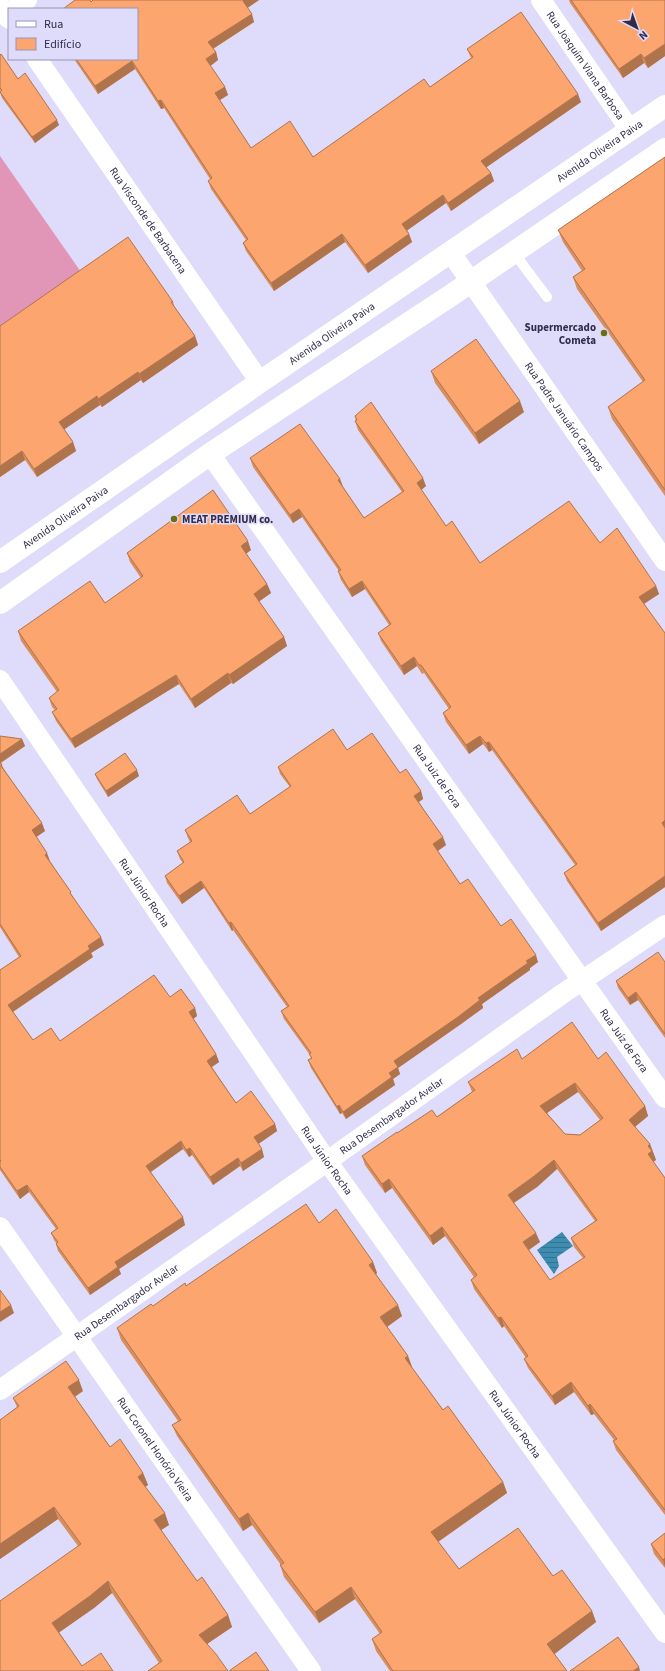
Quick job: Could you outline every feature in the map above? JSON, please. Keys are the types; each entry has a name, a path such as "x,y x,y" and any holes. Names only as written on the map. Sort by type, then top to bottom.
{"main road":[{"name":"Avenida Oliveira Paiva","path":"0,562 260,382 665,106"},
{"path":"0,603 210,454 471,282 665,149"}],"street":[{"path":"14,8 27,0"},
{"name":"Rua Joaquim Viana Barbosa","path":"541,0 630,130"},
{"name":"Rua Visconde de Barbacena","path":"38,60 260,382"},
{"name":"Rua Padre Januário Campos","path":"451,253 665,561"},
{"name":"Rua Juiz de Fora","path":"210,454 665,1098"},
{"name":"Rua Júnior Rocha","path":"0,680 327,1161 665,1633"},
{"name":"Rua Desembargador Avelar","path":"0,1390 582,980 665,925"},
{"name":"Rua Coronel Honório Vieira","path":"0,1227 311,1671"}],"lane":[{"path":"514,253 547,297"}],"shaded area":[{"path":"0,156 81,272 0,330"}],"water":[{"path":"562,1232 573,1246 557,1257 559,1266 554,1274 537,1250"}],"building":[{"path":"75,0 90,0 91,2 93,0 244,0 243,1 252,14 208,42 216,52 206,59 225,87 215,93 251,148 290,121 313,157 424,79 430,87 473,57 467,49 521,12 578,94 481,161 491,173 448,203 443,195 402,224 409,234 365,265 342,234 271,283 243,243 248,239 208,181 212,178 161,100 158,101 132,61 95,86 77,60 138,60 138,8 64,8"},
{"path":"571,0 665,0 665,44 644,58 641,54 619,69"},
{"path":"1,54 18,79 25,73 57,120 32,137 0,92 2,90 0,88"},
{"path":"665,157 665,490 608,407 645,380 573,277 585,269 558,230"},
{"path":"128,237 195,336 139,374 138,372 98,399 97,396 59,422 73,442 34,469 22,451 0,466 0,326"},
{"path":"476,339 520,401 475,433 431,371"},
{"path":"371,402 423,478 417,483 446,526 452,521 480,563 569,501 600,543 617,528 656,586 639,597 665,633 665,820 662,823 665,828 665,876 598,923 564,873 577,864 489,742 486,743 480,736 466,745 443,713 451,707 421,665 419,665 414,657 401,666 378,633 391,624 362,581 349,589 338,571 341,570 299,509 290,515 250,458 300,424 340,479 338,480 364,518 404,491 355,421 357,420 355,416"},
{"path":"213,490 248,541 241,546 267,584 254,594 284,637 191,699 176,675 71,739 52,712 57,709 49,698 59,690 18,631 90,581 105,603 143,576 127,553"},
{"path":"333,729 347,750 372,733 400,773 406,769 421,791 414,796 443,837 433,844 460,884 468,879 501,926 511,919 536,955 526,961 528,963 478,998 480,1000 458,1017 394,1061 398,1067 389,1073 392,1077 343,1112 339,1105 337,1107 308,1060 312,1058 309,1054 311,1053 281,1011 289,1006 231,922 229,923 201,881 179,896 165,876 184,862 177,851 192,841 185,830 237,795 250,814 291,786 278,767"},
{"path":"0,736 22,739 0,754"},
{"path":"125,753 137,770 106,791 95,774"},
{"path":"0,762 2,765 1,766 42,823 32,830 47,853 45,855 101,937 88,946 90,949 8,1005 33,1040 51,1028 60,1041 154,975 170,997 181,989 195,1008 189,1012 216,1054 207,1061 236,1103 251,1091 275,1124 254,1137 262,1149 241,1163 238,1158 210,1177 190,1148 186,1150 181,1141 146,1166 183,1217 115,1262 118,1267 88,1288 56,1244 58,1242 51,1233 58,1228 27,1185 17,1191 0,1167 0,970 21,956 0,924"},
{"path":"658,952 665,962 665,1034 636,992 628,998 616,981"},
{"path":"572,1022 598,1059 606,1052 645,1106 629,1120 650,1144 648,1146 652,1151 648,1154 665,1178 665,1510 613,1441 617,1439 590,1404 588,1406 571,1382 552,1396 524,1359 528,1356 501,1317 498,1318 471,1280 477,1275 442,1227 430,1236 389,1179 382,1184 362,1156 432,1110 437,1117 475,1090 468,1082 517,1049 522,1059","holes":["575,1083 603,1118 580,1135 565,1134 540,1106","554,1160 597,1220 571,1238 585,1257 550,1280 523,1242 536,1233 508,1195"]},
{"path":"306,1204 319,1223 336,1209 373,1262 369,1265 398,1305 380,1317 408,1356 405,1358 443,1410 448,1406 503,1482 431,1532 459,1569 518,1528 553,1576 562,1570 592,1611 547,1644 567,1671 393,1671 372,1639 382,1632 351,1587 315,1612 280,1565 284,1563 248,1513 239,1519 172,1425 181,1420 117,1328 151,1304 153,1306 185,1283 186,1286"},
{"path":"0,1290 11,1305 0,1312"},
{"path":"66,1361 79,1380 68,1387 110,1447 120,1439 143,1473 138,1477 165,1513 154,1520 197,1581 202,1577 228,1615 199,1635 216,1654 228,1671 148,1671 162,1661 108,1581 52,1623 82,1666 101,1653 113,1671 0,1671 0,1601 81,1544 54,1507 0,1544 0,1420 19,1406 13,1398"},
{"path":"665,1533 665,1558 663,1560 651,1544"},
{"path":"618,1637 639,1667 633,1671 570,1671"},
{"path":"256,1652 269,1671 229,1671"}],"place":[{"name":"Supermercado Cometa","path":"604,333"},
{"name":"MEAT PREMIUM co.","path":"174,519"}]}
